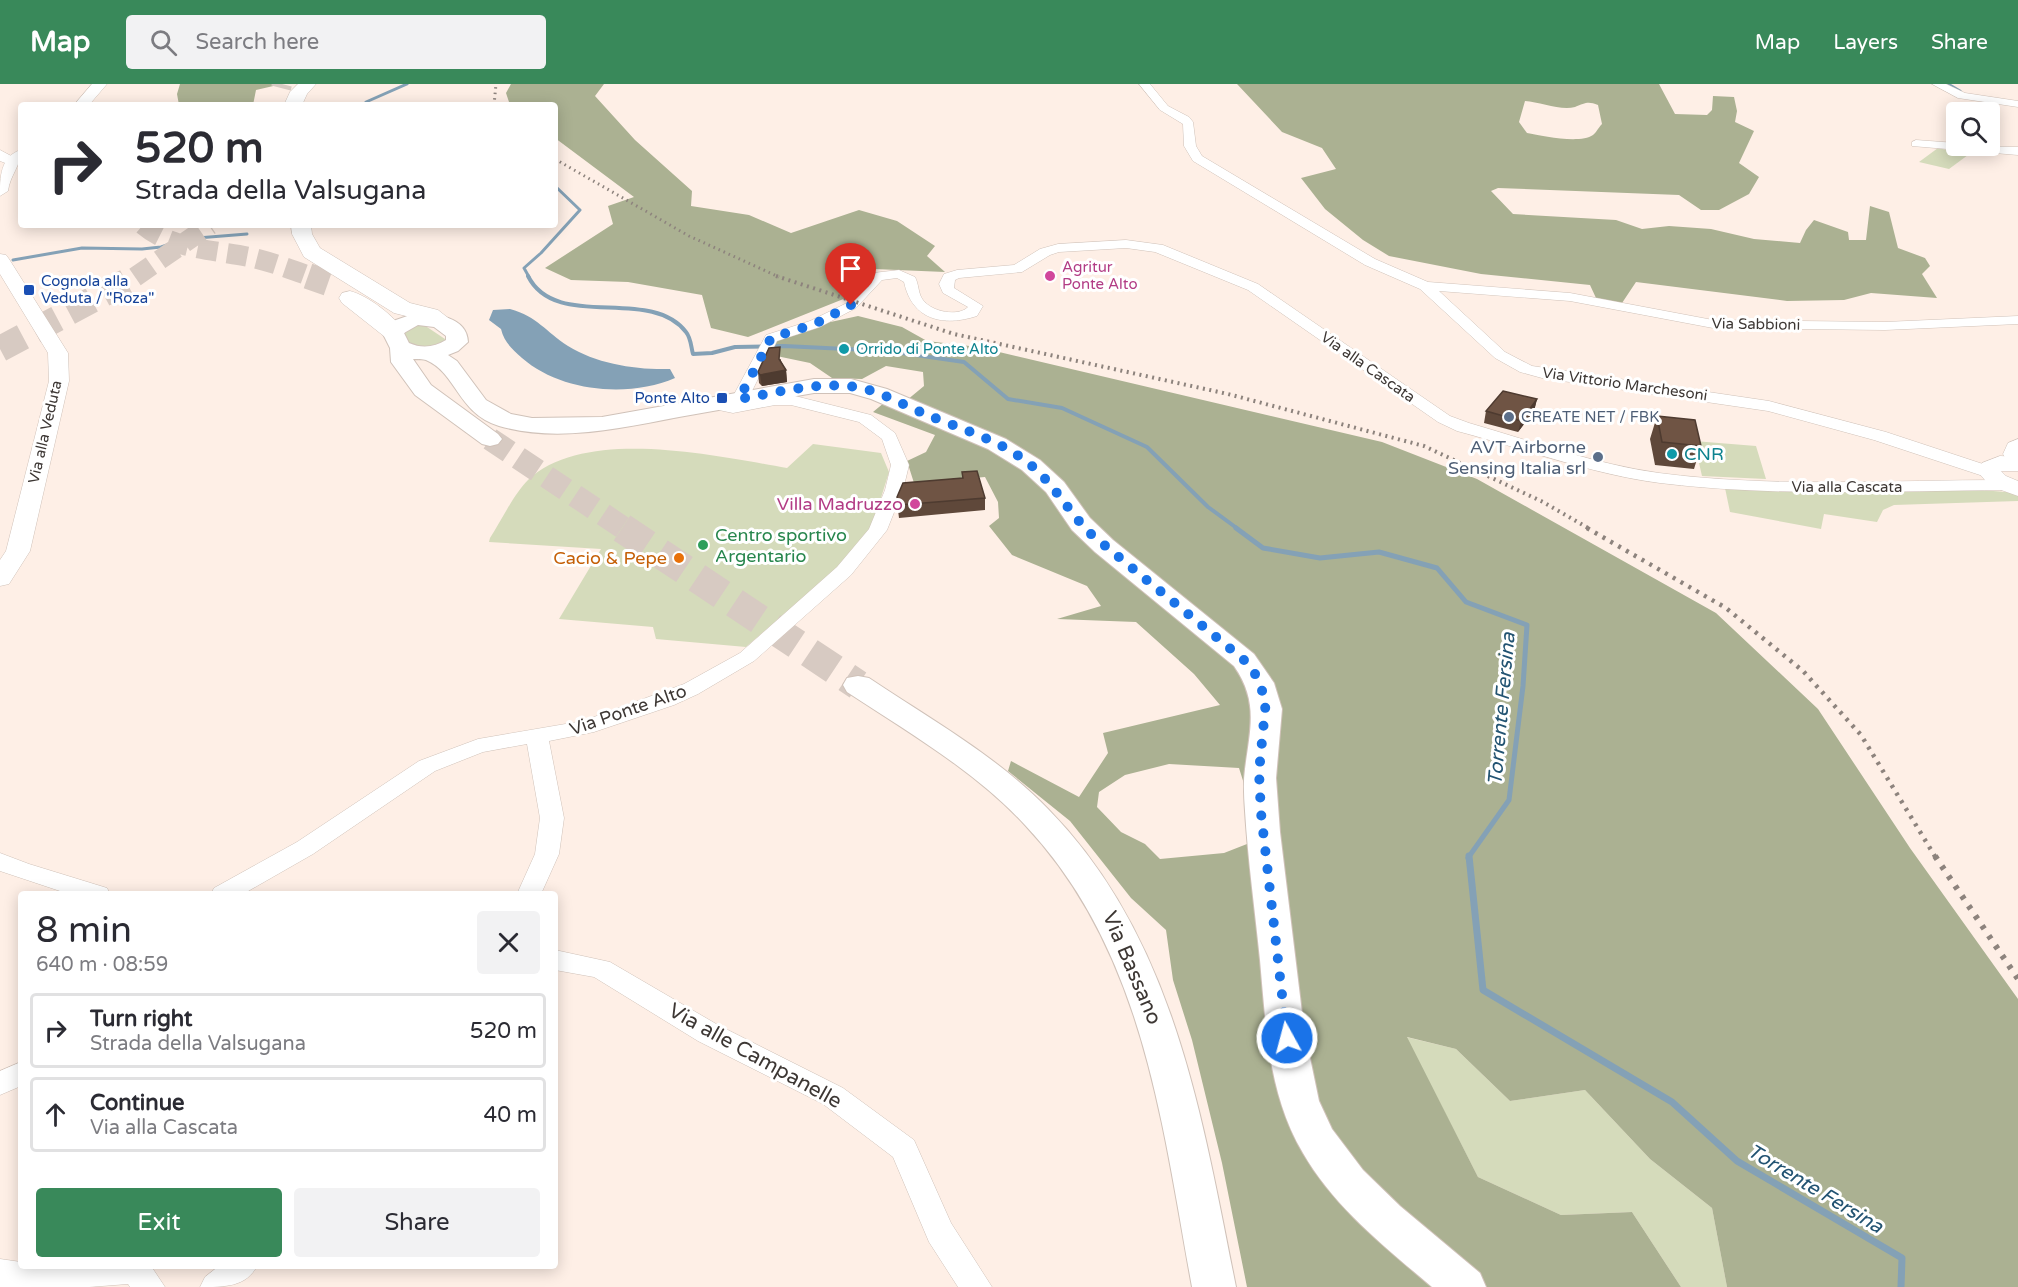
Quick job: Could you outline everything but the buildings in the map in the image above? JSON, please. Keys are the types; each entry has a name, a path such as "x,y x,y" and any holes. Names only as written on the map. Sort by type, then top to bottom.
{"highway":[{"path":"294,102 308,84"},
{"path":"301,228 302,234 312,252 402,308 430,315 440,321"},
{"path":"328,284 378,318 397,339"}],"main road":[{"path":"414,380 419,359 440,354 459,339 457,334 440,321 417,319 400,325 397,339 402,362 414,380 437,401 490,439"},
{"path":"397,339 440,354 478,405 505,420 532,425 602,424 814,386 851,386 879,394 997,444 1031,465 1055,488 1081,524 1104,546 1244,660 1255,674 1266,700 1259,772 1261,813 1289,1059 1302,1107 1316,1139 1374,1211 1464,1287"},
{"name":"Via Bassano","path":"858,685 971,761 1007,790 1036,816 1068,852 1098,892 1123,938 1148,994 1169,1063 1214,1287"}],"street":[{"path":"84,102 100,84"},
{"name":"Via Vittorio Marchesoni","path":"1144,84 1164,108 1185,119 1189,124 1190,146 1197,159 1370,262 1425,286 1490,348 1500,356 1526,369 1643,389 1769,406 1880,435 2004,482"},
{"path":"1937,84 1962,96 2018,103"},
{"path":"1993,90 2018,103"},
{"path":"1916,144 2018,151"},
{"path":"0,191 1,180 11,157"},
{"name":"Via alla Cascata","path":"729,401 759,359 767,341 775,336 815,324 850,305 878,276 899,274 910,280 916,299 923,306 943,316 966,316 972,313 976,306 948,290 945,284 949,278 957,274 1017,269 1045,252 1058,248 1116,244 1147,245 1253,287 1444,419 1463,427 1621,471 1670,480 1755,486 2004,482"},
{"name":"Via alla Veduta","path":"0,259 58,353 59,381 18,551 0,579"},
{"name":"Via Sabbioni","path":"1425,286 1570,297 1713,324 1885,326 2018,320"},
{"name":"Via Ponte Alto","path":"228,891 305,848 427,766 478,746 586,727 691,689 747,657 844,571 878,530 894,489 900,465 889,437 870,420 785,399 733,408 720,406 729,401"},
{"path":"2018,444 2014,447 2012,454 2018,464"},
{"path":"2004,482 1990,468 2000,463 2018,464"},
{"path":"530,891 547,854 552,818 537,737"},
{"path":"0,861 20,870 88,891"},
{"name":"Via alle Campanelle","path":"558,961 601,969 708,1033 833,1096 904,1149 940,1232 976,1287"},
{"path":"0,1084 18,1075"},
{"path":"216,1287 238,1269"},
{"path":"0,1273 28,1278 141,1274"}],"green space":[{"path":"180,84 282,84 256,90 254,102 178,102 177,94"},
{"path":"511,84 604,84 595,96 635,140 692,191 691,206 749,215 791,233 859,210 897,221 935,246 927,256 945,272 874,269 851,296 748,337 711,328 702,295 628,282 571,280 545,268 613,224 608,206 634,197 558,140 558,102 509,102 506,93"},
{"path":"1237,84 1659,84 1675,114 1707,115 1712,110 1713,96 1734,97 1737,111 1735,122 1754,131 1739,163 1759,177 1749,194 1719,210 1701,210 1679,195 1498,188 1491,191 1513,214 1616,220 1642,229 1669,226 1711,229 1754,239 1800,243 1814,220 1848,232 1849,240 1866,240 1870,206 1889,212 1898,248 1925,258 1930,266 1922,274 1937,298 1871,293 1844,300 1787,301 1636,282 1622,303 1596,298 1590,285 1481,274 1389,256 1363,240 1325,209 1301,178 1336,169 1322,148 1282,132","holes":["1525,101 1563,108 1586,103 1595,104 1598,105 1602,124 1593,135 1579,139 1527,133 1519,122"]},
{"path":"1938,148 1946,150 1946,156 1967,156 1949,169 1919,162"},
{"path":"858,316 902,327 927,341 978,347 1382,442 1477,479 1716,613 1818,709 1910,848 2018,999 2018,1287 1727,1287 1712,1208 1650,1159 1585,1090 1510,1101 1456,1049 1407,1037 1478,1177 1561,1215 1632,1212 1681,1287 1247,1287 1222,1163 1192,1040 1173,980 1166,930 1131,898 1070,821 1008,771 1011,761 1079,797 1108,753 1103,733 1220,705 1194,674 1136,622 1057,619 1101,606 1087,586 1012,555 989,526 999,518 998,502 985,477 914,483 907,461 926,452 935,435 873,412 885,402 895,410 924,386 923,372 886,366 862,379 832,378 810,363 767,354 774,339","holes":["1169,764 1239,768 1245,787 1247,844 1224,853 1160,859 1145,844 1121,832 1097,807 1099,792 1125,775"]},
{"path":"421,323 445,341 425,348 409,344 400,328"},
{"path":"1694,441 1756,446 1766,479 1702,476"},
{"name":"Centro sportivo Argentario","path":"813,444 881,453 889,472 872,527 854,554 746,647 656,639 653,627 559,619 601,549 489,542 523,486 553,463 583,454 616,449 652,449 725,457 787,468"},
{"path":"1725,488 1981,490 2018,493 2018,501 1894,505 1883,510 1877,522 1824,514 1821,529 1730,512"},
{"path":"1406,1037 1456,1049 1510,1101 1585,1090 1650,1159 1712,1208 1727,1287 1681,1287 1632,1212 1561,1215 1478,1177"}],"water":[{"path":"510,309 528,316 579,352 617,365 670,369 675,378 637,388 617,389 575,385 556,378 522,358 506,342 501,329 489,320 493,310"}],"waterway":[{"name":"Torrente Fersina","path":"366,102 407,84"},
{"path":"1948,84 1960,91"},
{"name":"Torrente Fersina","path":"529,277 524,268 541,253 580,210 558,189"},
{"path":"13,260 82,248 142,249 161,247 185,239 247,234"},
{"name":"Torrente Fersina","path":"528,276 541,293 559,302 581,306 650,311 670,318 688,334 693,354 712,353 735,347 784,346 888,351 964,362 1008,399 1062,408 1147,447 1208,507 1238,529"},
{"name":"Torrente Fersina","path":"1236,528 1263,548 1320,558 1379,552 1437,568 1466,602 1527,625 1523,686 1509,800 1469,857"},
{"name":"Torrente Fersina","path":"1469,857 1483,990 1672,1102 1737,1161 1902,1258 1901,1287"}],"tunnel":[{"path":"281,88 282,84"},
{"path":"148,228 168,240 182,244"},
{"path":"182,244 206,228"},
{"path":"135,277 182,244"},
{"path":"182,244 254,258 312,277"},
{"path":"0,349 137,276"},
{"path":"308,276 328,283"},
{"path":"490,439 625,529"},
{"path":"622,528 858,685"}],"railway":[{"path":"494,102 496,84"},
{"path":"558,161 689,236 779,277"},
{"path":"779,277 954,334 1228,394 1424,446 1543,502 1590,529"},
{"path":"1587,528 1726,608 1803,671 1861,735 1936,858"},
{"path":"1935,856 2018,979"}],"place":[{"name":"Agritur Ponte Alto","path":"1050,276"},
{"name":"Cognola alla Veduta / \"Roza\"","path":"29,290"},
{"name":"Orrido di Ponte Alto","path":"844,349"},
{"name":"Ponte Alto","path":"722,398"},
{"name":"CREATE NET / FBK","path":"1509,417"},
{"name":"CNR","path":"1672,454"},
{"name":"AVT Airborne Sensing Italia srl","path":"1598,457"},
{"name":"Villa Madruzzo","path":"915,504"},
{"name":"Centro sportivo Argentario","path":"703,545"},
{"name":"Cacio & Pepe","path":"679,558"}],"route":[{"path":"851,305 815,324 775,336 767,341 739,399 814,386 851,386 879,394 1014,453 1031,465 1055,488 1081,524 1092,535 1244,660 1255,674 1266,700 1259,772 1261,813 1287,1038"}]}
